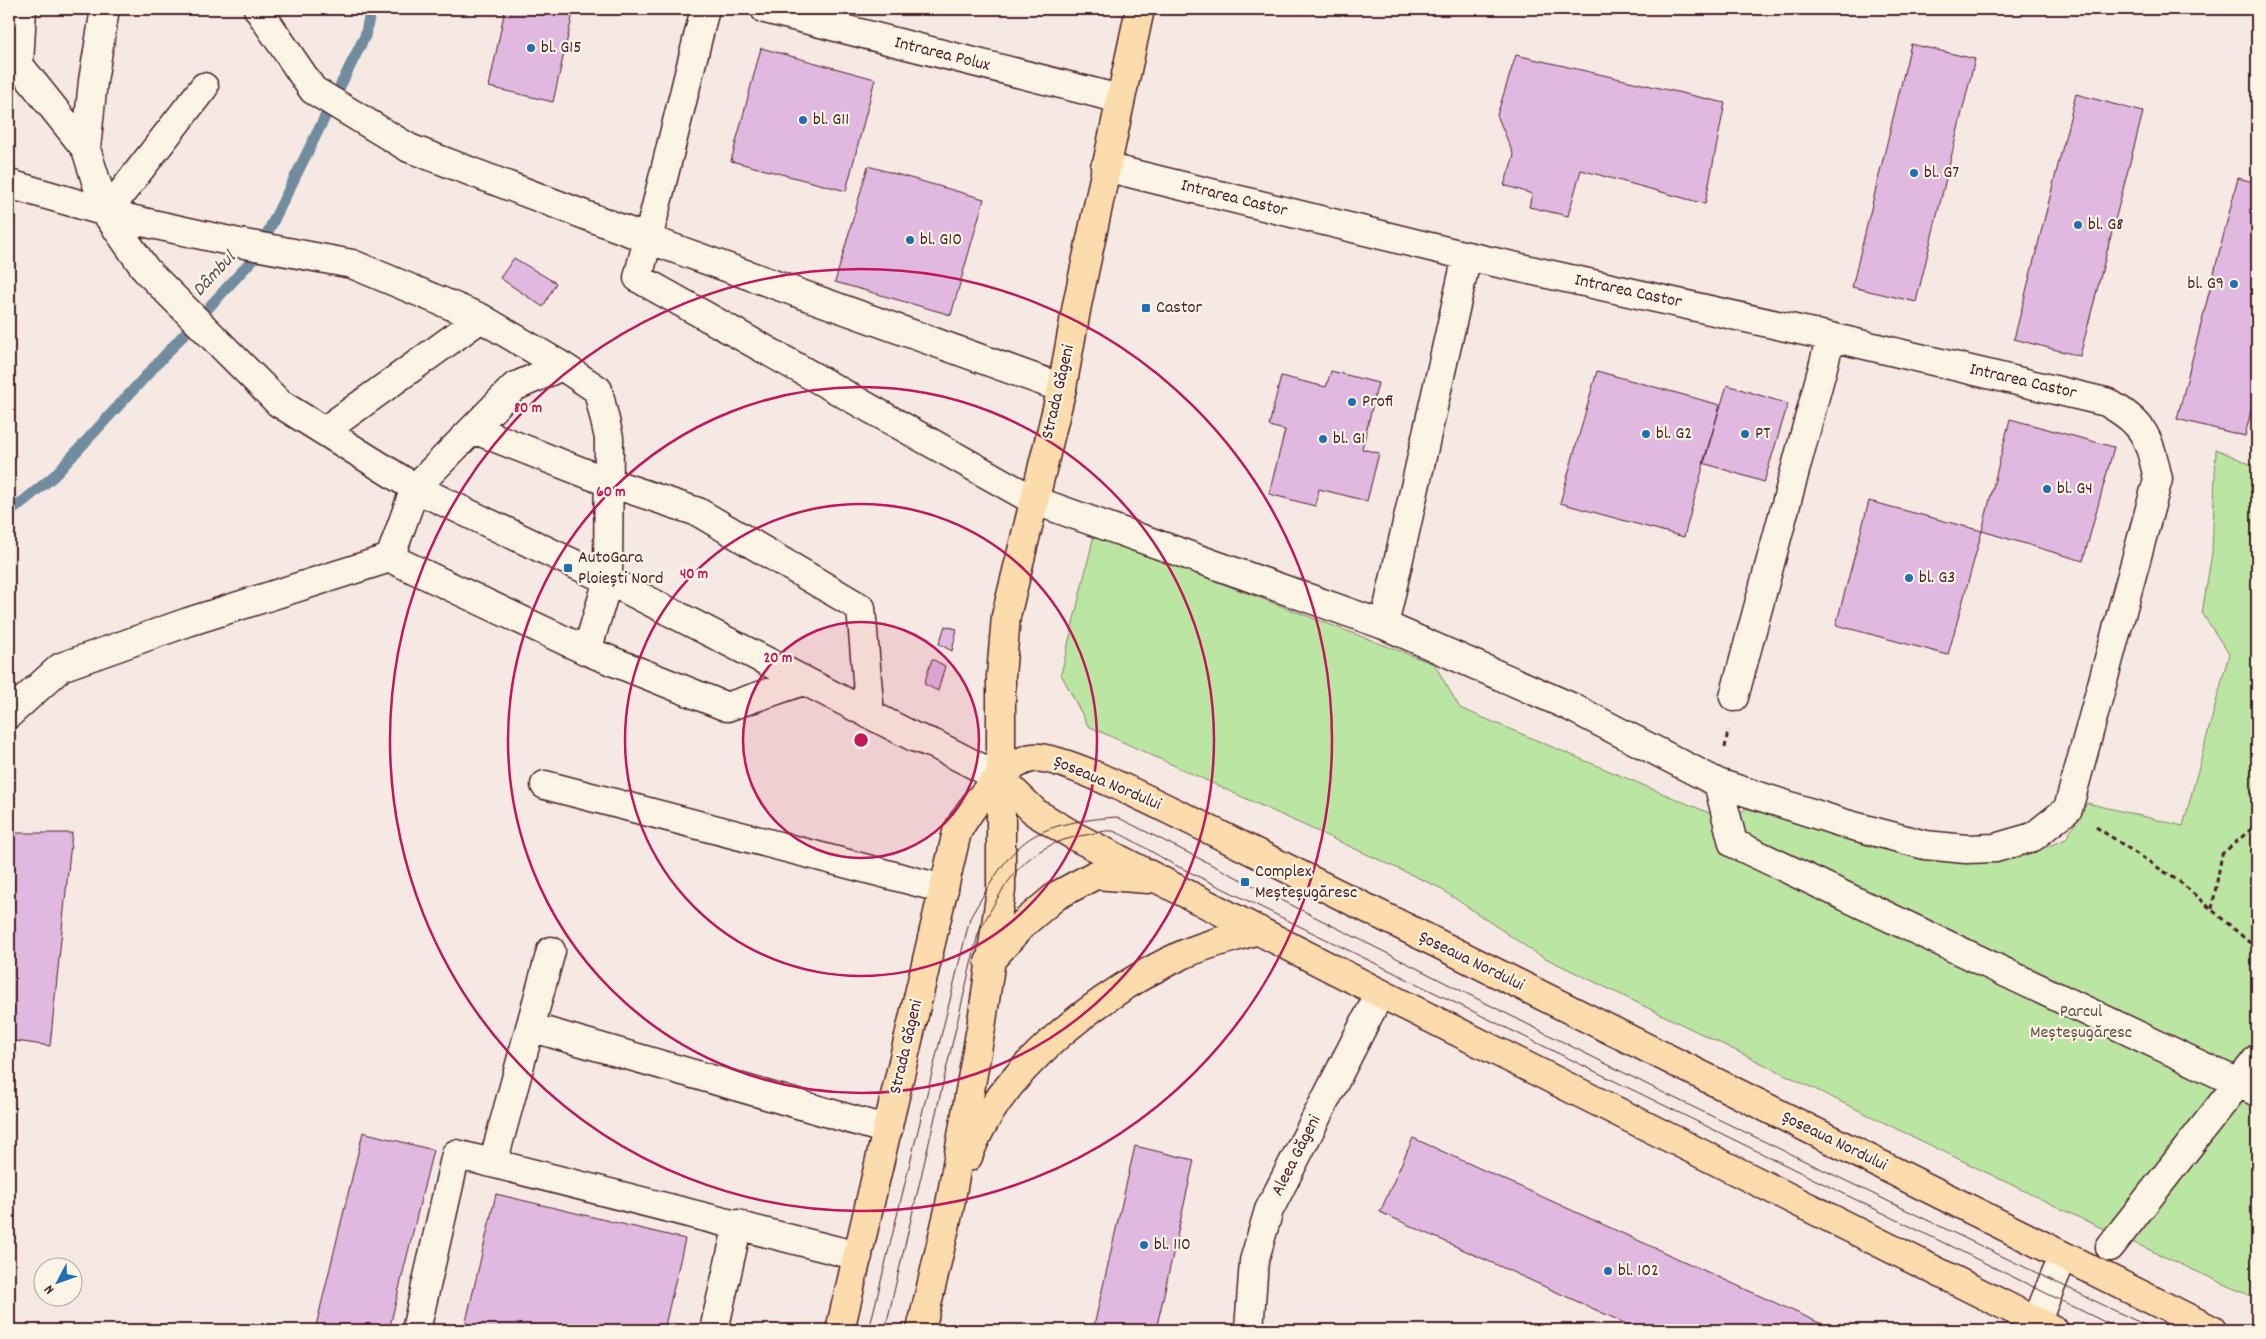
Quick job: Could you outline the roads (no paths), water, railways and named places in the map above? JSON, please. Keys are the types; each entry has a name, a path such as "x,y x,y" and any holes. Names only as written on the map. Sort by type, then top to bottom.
{"main road":[{"name":"Strada Găgeni","path":"921,1330 949,1210 981,1028 989,962 1001,890 1001,676 1006,616 1062,388 1105,167 1140,9"},
{"name":"Șoseaua Nordului","path":"1000,778 1019,762 1033,758 1048,759 1077,769 1192,820 2212,1330"},
{"name":"Strada Găgeni","path":"840,1330 957,832 969,810 1000,778"},
{"path":"1000,778 1036,813 1159,880 2041,1328"},
{"path":"989,962 1023,924 1056,896 1095,875 1159,880"},
{"path":"949,1210 976,1133 1006,1092 1045,1047 1092,1008 1140,976 1184,954 1258,930"}],"street":[{"path":"22,9 19,65 86,149 106,213 146,270 279,403 416,488 608,580 870,715 914,737 934,744 1000,778"},
{"path":"86,149 93,81 105,9"},
{"path":"258,9 313,90 409,148 648,239 1062,388"},
{"path":"705,9 638,278 1033,500 1384,625 1571,707 1718,783 1733,843 2248,1088"},
{"name":"Intrarea Polux","path":"765,9 1120,99"},
{"path":"106,213 204,87"},
{"name":"Intrarea Castor","path":"1105,167 1466,256 1830,337 2106,402 2129,414 2143,430 2154,458 2158,479 2068,809 2034,837 1995,848 1966,849 1925,845 1846,824 1718,783"},
{"path":"9,184 106,213 234,242 352,264 481,318 562,366 598,390 608,438 608,580 587,650"},
{"path":"1384,625 1466,256"},
{"path":"324,431 481,318"},
{"path":"1734,698 1830,337"},
{"path":"390,558 416,488 514,387 562,366"},
{"path":"473,429 608,482 698,512 861,608 870,715"},
{"path":"9,714 61,667 188,622 390,558 587,650 727,707 803,681"},
{"path":"545,785 944,889"},
{"path":"493,1163 551,951"},
{"name":"Aleea Găgeni","path":"1249,1330 1254,1261 1269,1210 1380,993"},
{"path":"530,1027 888,1130"},
{"path":"2110,1247 2248,1088 2257,1059"},
{"path":"416,1330 456,1154 738,1224 858,1256"},
{"path":"714,1330 738,1224"},
{"path":"2041,1328 2063,1256"}],"waterway":[{"name":"Dâmbul","path":"9,513 54,476 256,256 365,36 371,9"}],"tram line":[{"path":"869,1330 970,918 999,871 1012,854 1026,842 1042,832 1061,825 1117,817 1666,1094 2155,1330"},
{"path":"885,1330 978,934 1007,883 1031,857 1064,840 1109,831 1123,835 1169,862 2121,1330"}],"place":[{"name":"bl. G15","path":"531,48"},
{"name":"bl. G11","path":"803,120"},
{"name":"bl. G7","path":"1914,173"},
{"name":"bl. G8","path":"2078,225"},
{"name":"bl. G10","path":"910,240"},
{"name":"bl. G9","path":"2234,284"},
{"name":"Castor","path":"1146,308"},
{"name":"Profi","path":"1352,402"},
{"name":"bl. G2","path":"1646,434"},
{"name":"PT","path":"1745,434"},
{"name":"bl. G1","path":"1323,439"},
{"name":"bl. G4","path":"2047,489"},
{"name":"AutoGara Ploiești Nord","path":"568,568"},
{"name":"bl. G3","path":"1909,578"},
{"name":"Complex Meșteșugăresc","path":"1245,882"},
{"name":"bl. 110","path":"1144,1245"},
{"name":"bl. 102","path":"1608,1271"}],"park label":[{"name":"Parcul Meșteșugăresc","path":"2081,1022"}]}
